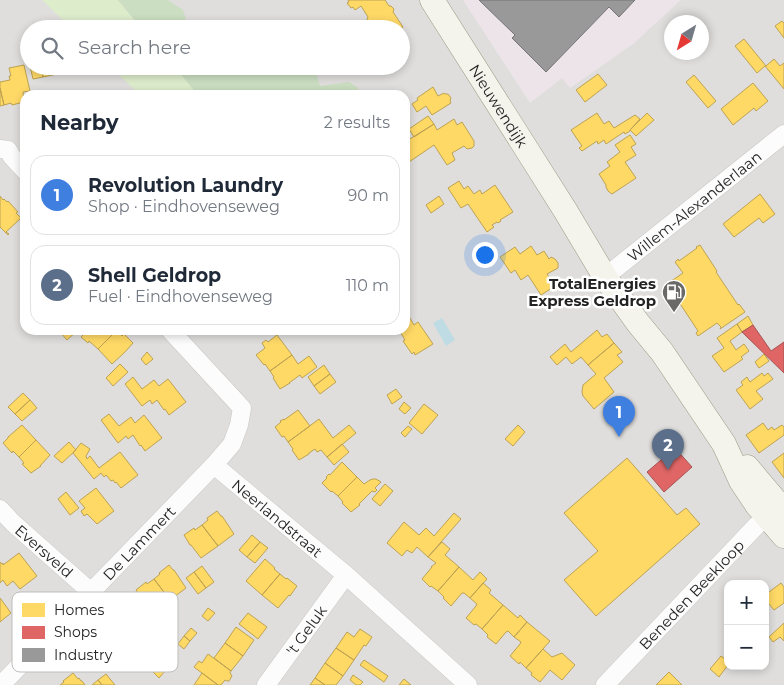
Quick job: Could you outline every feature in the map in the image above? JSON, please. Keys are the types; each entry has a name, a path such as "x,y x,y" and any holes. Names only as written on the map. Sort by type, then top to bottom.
{"main road":[{"name":"Nieuwendijk","path":"432,0 565,210 611,272 638,323 662,352 724,444 752,472 777,512 784,536"}],"street":[{"name":"Willem-Alexanderlaan","path":"611,272 784,134"},
{"path":"4,157 20,168"},
{"path":"175,335 242,408 232,444 214,465"},
{"name":"Neerlandstraat","path":"214,465 346,575 468,685"},
{"name":"De Lammert","path":"91,592 214,465"},
{"name":"Eversveld","path":"0,509 13,523 91,592"},
{"name":"Beneden Beekloop","path":"605,685 752,530 777,512"},
{"name":"'t Geluk","path":"266,685 346,575"},
{"name":"De Lammert","path":"1,685 14,672"}],"shaded area":[{"path":"0,0 784,0 784,685 0,685"},
{"path":"463,0 681,0 633,44 570,88 562,78 530,103"}],"green space":[{"path":"42,0 118,0 135,20 63,20"},
{"path":"118,0 168,0 183,10 186,20 135,20"},
{"path":"119,75 181,75 194,90 135,90"},
{"path":"181,75 317,75 320,86 349,82 359,90 194,90"}],"water":[{"path":"442,318 455,340 446,346 433,323"}],"building: Homes":[{"path":"348,0 385,0 394,9 393,12 398,20 367,20 368,17 361,6 355,10 347,3 349,2"},
{"path":"782,21 784,23 784,38 775,26"},
{"path":"744,39 766,66 774,59 780,66 784,63 784,89 765,66 757,73 735,46"},
{"path":"20,66 20,75 26,75 30,90 20,90 20,103 4,105 0,82 10,80 9,68"},
{"path":"598,74 607,85 585,102 576,90"},
{"path":"32,75 43,75 43,77 33,79"},
{"path":"694,75 716,101 708,108 686,82"},
{"path":"753,83 768,101 756,111 754,108 733,125 721,109"},
{"path":"433,87 438,96 444,93 448,94 451,98 451,103 432,115 426,106 417,112 412,104 418,100 417,98"},
{"path":"0,88 4,105 0,106"},
{"path":"597,113 604,124 609,121 614,128 635,115 640,119 625,134 624,132 606,144 604,140 598,144 597,141 582,151 579,148 582,146 571,130"},
{"path":"647,113 654,120 636,136 630,130"},
{"path":"428,116 434,124 414,137 410,128"},
{"path":"454,119 457,125 462,122 474,141 474,146 467,149 464,146 452,153 455,160 447,165 434,145 410,161 410,139 434,124 437,130"},
{"path":"630,135 636,144 631,147 636,155 625,162 636,178 612,194 608,191 599,174 610,166 607,162 620,152 615,145"},
{"path":"459,181 464,189 468,186 474,194 480,190 482,194 495,185 513,212 492,225 494,227 487,232 468,204 461,208 448,188"},
{"path":"760,194 775,214 763,223 759,218 734,237 723,224"},
{"path":"0,196 3,200 8,201 18,212 16,213 20,219 6,232 8,235 0,227"},
{"path":"439,196 444,204 431,213 426,205"},
{"path":"700,245 738,305 745,312 720,329 721,327 717,323 698,336 696,333 698,331 669,287 666,289 664,286 683,273 675,262"},
{"path":"531,246 537,255 544,251 549,259 551,257 558,263 558,268 547,274 555,286 541,295 528,275 521,280 515,270 511,273 500,257 515,247 520,254"},
{"path":"748,316 753,325 742,332 737,324"},
{"path":"410,318 414,325 418,322 433,344 415,355 414,352 412,354 403,341 405,340 402,335 410,335"},
{"path":"737,324 742,332 730,341 736,350 744,344 749,351 741,357 743,359 724,372 712,356 724,348 717,338"},
{"path":"597,330 602,337 607,334 614,343 588,365 581,357 572,364 566,357 557,365 550,357 565,344 571,352"},
{"path":"63,335 72,335 67,340"},
{"path":"83,335 112,335 98,349 81,337"},
{"path":"112,335 125,335 133,343 112,364 98,349"},
{"path":"277,335 292,355 270,371 256,355 265,348 262,343 266,340 268,342"},
{"path":"614,343 622,352 617,355 623,362 604,378 614,392 594,409 582,392 583,385 596,374 588,365"},
{"path":"147,352 153,359 146,365 141,359"},
{"path":"764,354 769,361 759,368 755,362"},
{"path":"292,355 298,364 309,356 317,367 302,378 300,375 280,389 270,371"},
{"path":"120,364 128,372 113,386 106,378"},
{"path":"324,365 330,374 314,386 308,377"},
{"path":"762,373 764,376 768,373 773,379 756,391 763,399 750,409 736,390 743,385 741,382 747,377 750,382"},
{"path":"330,374 336,382 320,394 314,386"},
{"path":"133,377 142,389 154,380 159,386 168,379 186,402 169,415 157,400 152,404 150,400 142,406 125,384"},
{"path":"396,389 402,397 392,404 387,395"},
{"path":"23,393 30,400 15,414 8,407"},
{"path":"30,400 37,408 22,421 15,414"},
{"path":"404,402 411,408 405,414 399,409"},
{"path":"424,404 438,415 422,434 409,423"},
{"path":"298,410 310,426 288,442 275,427 280,421"},
{"path":"109,414 119,426 131,417 135,423 144,415 162,438 145,451 133,435 128,439 126,436 118,443 101,420"},
{"path":"319,419 333,438 349,425 356,433 327,457 321,450 317,452 315,449 299,460 288,442"},
{"path":"763,423 768,430 772,427 774,430 782,425 784,427 784,435 759,453 746,435"},
{"path":"22,425 36,440 19,457 13,451 12,453 3,443"},
{"path":"518,425 525,432 513,446 505,439"},
{"path":"408,426 412,429 405,437 401,433"},
{"path":"36,440 50,455 41,466 31,473 22,464 24,463 19,457"},
{"path":"69,442 76,450 62,463 54,456"},
{"path":"81,443 90,449 86,456 87,459 90,456 99,468 120,452 138,475 121,488 116,482 111,481 106,475 104,477 101,473 94,479 73,453"},
{"path":"342,444 349,452 334,465 327,457"},
{"path":"784,453 784,478 772,462"},
{"path":"627,458 677,515 686,508 700,524 596,616 564,580 598,551 564,513"},
{"path":"342,462 357,477 338,496 322,483"},
{"path":"357,477 364,484 373,479 381,482 375,488 377,490 375,492 372,491 351,512 338,496"},
{"path":"385,484 393,491 380,506 372,499"},
{"path":"96,488 114,511 97,524 87,514 84,516 81,511 85,508 79,501"},
{"path":"66,492 79,508 70,515 58,499"},
{"path":"217,511 234,534 218,546 202,525 208,520 207,518"},
{"path":"454,513 461,519 428,557 417,547 412,553 407,550 402,556 387,543 404,522 419,535 426,528 434,536"},
{"path":"202,525 218,546 201,558 184,535"},
{"path":"252,535 260,542 247,557 239,550"},
{"path":"260,542 268,548 255,563 247,557"},
{"path":"442,542 450,549 445,555 459,567 438,591 430,587 422,579 436,563 428,557"},
{"path":"19,553 37,576 20,589 13,581 7,586 3,580 0,583 0,562 3,565"},
{"path":"265,559 280,574 262,595 246,581"},
{"path":"169,565 186,588 178,594 178,592 164,592 154,579"},
{"path":"202,566 214,582 206,588 194,572"},
{"path":"459,567 473,580 480,572 487,579 470,598 462,593 451,606 438,591"},
{"path":"194,572 206,588 198,594 186,578"},
{"path":"280,574 297,586 278,608 262,595"},
{"path":"154,579 164,592 137,592 136,590 146,582 147,584"},
{"path":"483,583 491,590 489,593 503,605 482,629 466,618 477,604 470,598"},
{"path":"781,583 784,587 784,603 774,610 769,604 769,592"},
{"path":"0,598 11,613 0,622"},
{"path":"503,605 518,618 520,615 527,622 514,637 508,631 496,644 487,637 488,635 482,629"},
{"path":"208,608 215,613 208,621 202,616"},
{"path":"248,613 267,627 258,639 239,624"},
{"path":"527,622 550,641 526,668 510,656 521,642 514,637"},
{"path":"784,623 784,641 780,637 773,642 769,637"},
{"path":"236,627 254,640 243,656 225,643"},
{"path":"191,628 197,633 190,641 184,636"},
{"path":"360,629 372,637 354,660 336,648 347,632 354,637"},
{"path":"184,636 190,641 184,649 178,644"},
{"path":"225,643 243,656 231,671 214,658"},
{"path":"336,648 354,660 343,676 325,663"},
{"path":"543,649 552,657 562,653 575,665 562,680 550,670 540,682 526,668"},
{"path":"208,654 231,671 232,676 229,681 225,680 221,685 218,685 194,667 199,661 202,663"},
{"path":"721,656 724,658 724,670 719,677 710,669"},
{"path":"364,660 388,676 384,682 360,665"},
{"path":"325,663 343,676 336,685 325,685 315,678"},
{"path":"153,672 164,672 159,678"},
{"path":"669,672 682,685 656,685"},
{"path":"73,673 85,685 60,685 63,681"},
{"path":"202,673 218,685 194,685"},
{"path":"106,674 115,685 102,685 98,680"},
{"path":"353,675 363,682 360,685 356,685 350,680"},
{"path":"315,678 325,685 310,685"},
{"path":"404,679 411,685 399,685"},
{"path":"98,680 102,685 92,685"}],"building: Shops":[{"path":"753,325 771,351 784,342 784,373 742,332"},
{"path":"675,448 692,467 664,492 647,472"}],"building: Industry":[{"path":"479,0 635,0 619,17 609,7 546,72 512,38 515,35"}],"place":[{"name":"TotalEnergies Express Geldrop","path":"674,313"},
{"name":"Revolution Laundry","path":"619,437"},
{"name":"Shell Geldrop","path":"668,470"}]}
